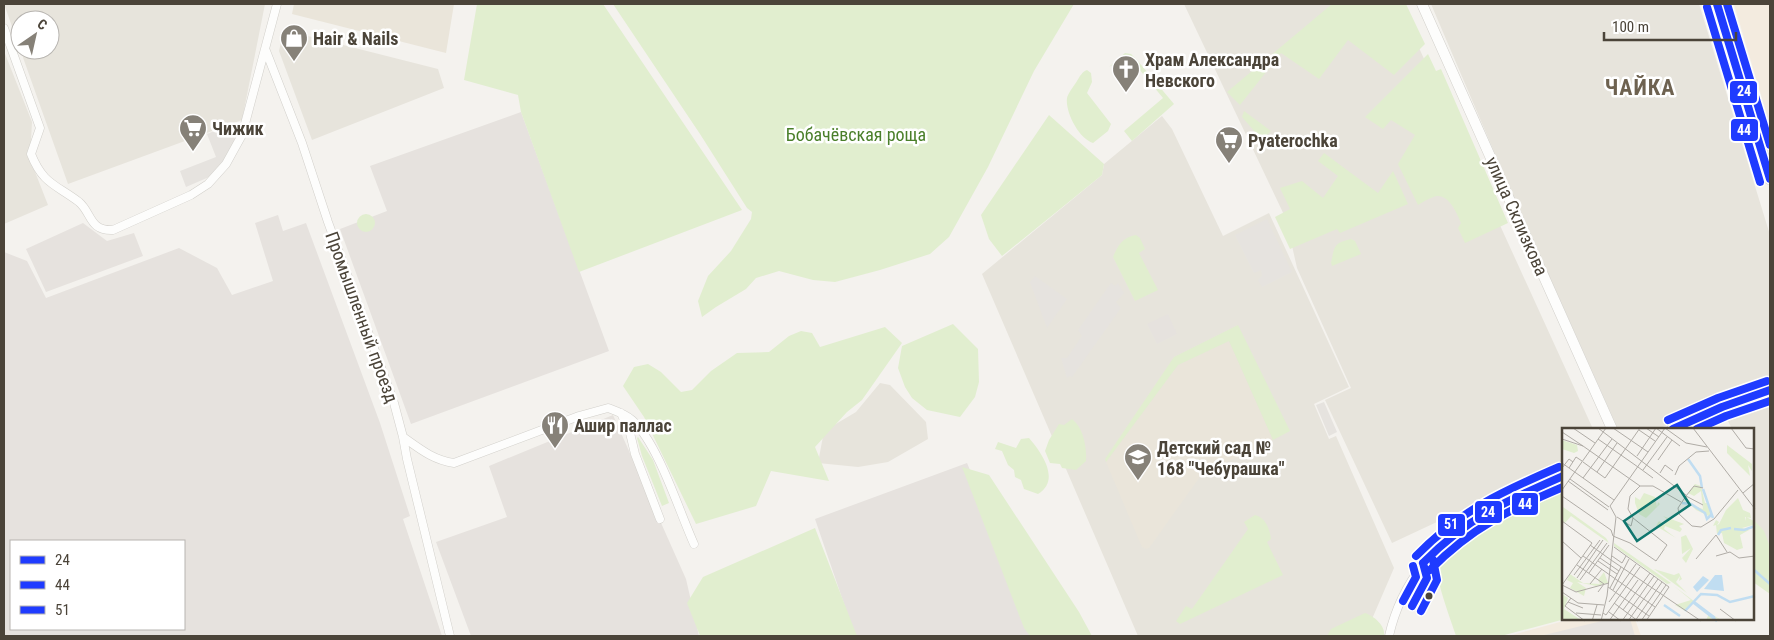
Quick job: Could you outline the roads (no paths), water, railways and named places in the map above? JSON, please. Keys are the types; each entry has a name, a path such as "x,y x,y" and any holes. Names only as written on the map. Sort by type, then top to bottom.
{"main road":[{"path":"1717,4 1770,179"}],"street":[{"path":"4,28 40,128 31,154 36,168 45,179 81,204 94,224 108,230 120,228 191,195 208,184 234,153 242,134 277,4"},
{"name":"улица Склизкова","path":"1422,4 1612,428"},
{"name":"Промышленный проезд","path":"266,50 302,143 328,222 391,395 403,436 450,636"},
{"path":"1674,428 1722,407 1770,390"},
{"path":"403,436 428,456 454,463 579,416 608,408 631,419 641,430 659,462 694,544"},
{"path":"621,413 630,433 649,495 660,519"},
{"path":"1389,636 1393,620 1412,581 1423,563 1443,542 1464,524 1488,509 1562,476"}],"waterway":[{"path":"1754,570 1770,584"}],"place":[{"name":"Hair & Nails","path":"294,62"},
{"name":"Храм Александра Невского","path":"1126,93"},
{"name":"Чижик","path":"193,152"},
{"name":"Pyaterochka","path":"1229,164"},
{"name":"Ашир паллас","path":"555,449"},
{"name":"Детский сад № 168 \"Чебурашка\"","path":"1138,481"}],"district":[{"name":"ЧАЙКА","path":"1640,87"}],"park label":[{"name":"Бобачёвская роща","path":"856,134"}]}
